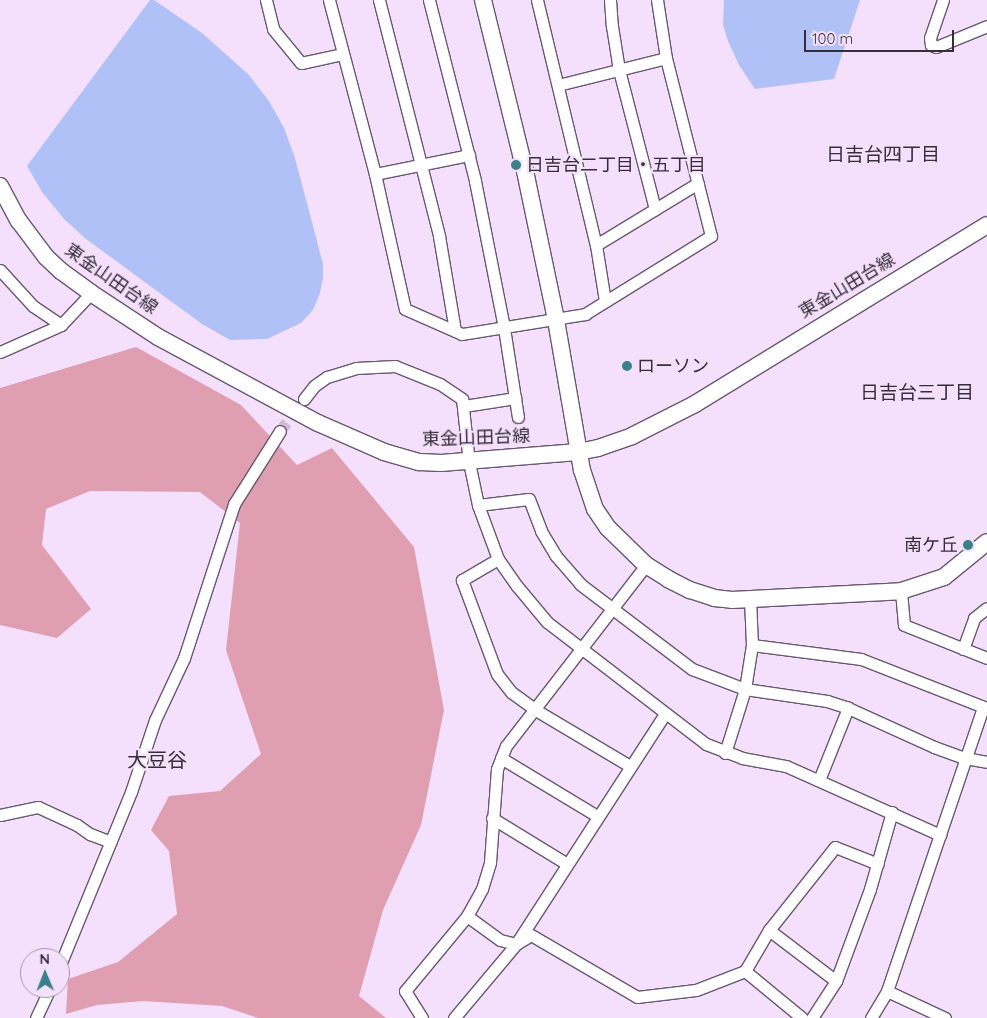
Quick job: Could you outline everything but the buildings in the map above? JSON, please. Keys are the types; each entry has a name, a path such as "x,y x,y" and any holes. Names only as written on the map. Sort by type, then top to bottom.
{"main road":[{"path":"483,0 526,171 556,320 578,452 596,509 608,528 646,565 690,590 714,598 750,600 901,591 944,577 987,542"},
{"name":"東金山田台線","path":"0,186 19,221 46,257 91,293 158,337 318,423 384,452 420,462 470,462 578,452 598,448 632,436 695,404 987,225"}],"street":[{"path":"266,0 273,29 302,63 343,54"},
{"path":"329,0 374,174 405,309 462,334 585,314 711,236 666,58 658,0"},
{"path":"379,0 439,236 455,331"},
{"path":"429,0 469,155 504,328 518,417"},
{"path":"537,0 596,245 605,301"},
{"path":"610,0 612,26 620,70 655,209"},
{"path":"943,0 930,38 931,45 936,47 987,26"},
{"path":"558,85 666,58"},
{"path":"374,174 421,163 469,155"},
{"path":"596,245 698,183"},
{"path":"0,270 32,306 61,325"},
{"path":"1,351 61,325 91,293"},
{"path":"304,399 314,386 327,377 356,368 395,366 440,384 462,399 470,462 478,504 498,559 516,586 547,622 706,744 725,753 786,766 940,835"},
{"path":"464,406 515,398"},
{"path":"67,948 111,842 155,720 184,658 234,504 280,431"},
{"path":"478,504 529,500 541,531 556,556 580,584 610,609 692,669 745,688 827,701 848,708 934,747 965,758 987,762"},
{"path":"498,559 462,580 497,674 511,692 534,709 630,766"},
{"path":"422,1018 405,991 468,916 482,889 490,862 492,818 501,758 517,730 646,565"},
{"path":"901,591 904,625 987,658"},
{"path":"725,753 745,688 752,645 750,600"},
{"path":"963,649 974,618 987,608"},
{"path":"752,645 861,658 985,708 965,758 887,991 871,1018"},
{"path":"819,780 848,708"},
{"path":"454,1018 516,944 597,816 665,714"},
{"path":"501,758 597,816"},
{"path":"0,815 38,807 77,824 90,834 111,842"},
{"path":"812,1018 836,981 878,864 892,812"},
{"path":"492,818 567,864"},
{"path":"468,916 500,940 516,944 531,935 637,997 696,990 745,971 770,930 835,847 878,864"},
{"path":"770,930 836,981"},
{"path":"745,971 802,1018"},
{"path":"887,991 945,1018"},
{"path":"36,1018 45,998"}],"shaded area":[{"path":"136,347 241,405 297,465 332,448 414,547 444,710 421,825 383,910 359,996 386,1018 258,1018 222,1006 143,1001 97,1005 66,1014 67,998 70,998 70,978 118,962 177,914 169,851 151,830 169,796 220,791 261,754 226,650 240,523 200,492 90,491 46,509 42,545 91,609 57,638 0,625 0,388"}],"water":[{"path":"150,0 154,0 202,33 248,74 269,101 284,128 295,158 323,264 323,278 320,293 313,310 301,323 267,339 230,340 202,324 86,239 64,219 42,192 27,166"},
{"path":"724,0 860,0 834,79 755,89 739,65 728,41 723,25"}],"tunnel":[{"path":"280,431 300,405"}],"place":[{"name":"日吉台二丁目・五丁目","path":"516,165"},
{"name":"ローソン","path":"627,366"},
{"name":"南ケ丘","path":"968,545"}],"district":[{"name":"日吉台四丁目","path":"883,155"},
{"name":"日吉台三丁目","path":"917,393"},
{"name":"大豆谷","path":"157,759"}]}
